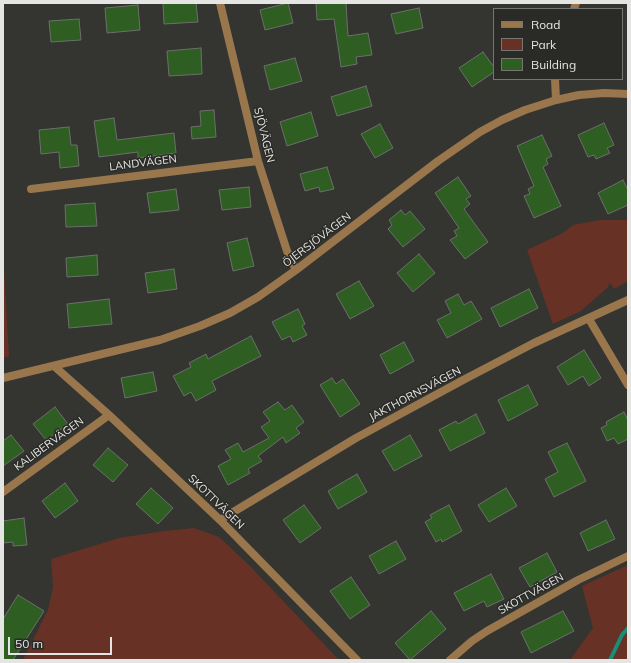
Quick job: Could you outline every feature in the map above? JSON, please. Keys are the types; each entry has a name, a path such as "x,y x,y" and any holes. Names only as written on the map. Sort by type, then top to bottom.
{"street":[{"name":"SJÖVÄGEN","path":"220,3 258,161 287,251 296,270"},
{"path":"555,80 556,100"},
{"name":"ÖJERSJÖVÄGEN","path":"3,378 160,340 200,326 230,313 258,297 296,270 428,168 468,140 502,120 525,110 556,100 604,92 628,94"},
{"name":"LANDVÄGEN","path":"31,189 258,161"},
{"name":"JAKTHORNSVÄGEN","path":"220,520 356,438 534,343 628,300"},
{"path":"589,319 628,385"},
{"name":"SKOTTVÄGEN","path":"54,366 109,415 220,520 357,660"},
{"name":"KALIBERVÄGEN","path":"3,492 109,415"},
{"name":"SKOTTVÄGEN","path":"450,660 472,641 487,631 578,580 628,556"}],"green space":[{"path":"600,220 628,220 628,281 614,289 610,283 607,288 581,311 553,324 527,250 563,233 573,225"},
{"path":"3,251 9,356 3,358"},
{"path":"194,528 219,537 250,566 339,660 23,660 48,610 53,587 51,559 119,538"},
{"path":"628,565 628,660 570,660 593,628 582,586"}],"building":[{"path":"163,3 196,3 198,22 164,24"},
{"path":"288,3 293,23 265,30 260,10"},
{"path":"316,3 346,3 348,36 368,33 372,55 356,57 357,64 341,67 334,19 317,20"},
{"path":"138,5 140,30 107,33 105,8"},
{"path":"419,8 423,28 396,34 391,14"},
{"path":"79,19 81,40 51,42 49,21"},
{"path":"201,48 202,74 169,76 167,51"},
{"path":"483,52 493,66 493,73 472,87 459,68"},
{"path":"295,58 302,81 270,90 264,66"},
{"path":"366,86 372,106 337,116 331,97"},
{"path":"214,110 216,137 192,139 191,127 201,126 200,111"},
{"path":"311,112 318,136 287,146 280,122"},
{"path":"114,118 117,140 174,133 176,153 138,158 138,152 99,157 94,121"},
{"path":"604,123 614,145 607,148 610,153 596,159 594,155 588,157 578,135"},
{"path":"380,124 393,148 375,158 361,134"},
{"path":"69,127 71,145 77,145 79,166 60,168 59,152 41,154 39,130"},
{"path":"542,135 552,156 546,159 548,164 543,167 561,206 534,218 524,196 530,194 528,189 534,186 517,146"},
{"path":"327,167 334,189 320,192 319,187 305,191 300,174"},
{"path":"458,177 471,196 466,199 470,204 464,209 488,242 465,259 450,240 457,236 454,231 459,228 435,193"},
{"path":"623,180 628,190 628,205 608,214 598,193"},
{"path":"249,187 251,207 222,210 219,190"},
{"path":"176,189 179,210 150,213 147,193"},
{"path":"95,203 97,226 66,227 65,205"},
{"path":"401,210 405,215 410,211 425,229 403,247 388,229 392,225 389,220"},
{"path":"247,238 254,266 233,271 227,243"},
{"path":"419,254 435,273 413,292 397,273"},
{"path":"97,255 98,275 67,277 66,258"},
{"path":"174,269 177,289 148,293 145,273"},
{"path":"359,281 374,306 350,319 336,294"},
{"path":"529,289 538,308 500,327 491,308"},
{"path":"458,294 464,305 471,301 482,319 447,338 437,320 451,313 445,301"},
{"path":"109,299 112,324 69,328 67,304"},
{"path":"298,309 305,324 302,326 307,335 293,342 290,336 282,340 272,322"},
{"path":"251,336 261,356 212,381 216,390 196,401 191,392 184,396 173,376 191,367 189,363 206,354 208,359"},
{"path":"404,342 414,361 390,374 380,355"},
{"path":"584,350 601,378 589,386 583,376 568,385 557,367"},
{"path":"153,372 157,391 125,398 121,378"},
{"path":"332,378 336,384 343,379 360,404 340,417 320,385"},
{"path":"528,385 538,405 508,421 498,400"},
{"path":"278,402 285,410 292,405 304,422 296,428 300,433 286,443 283,437 258,456 262,461 248,469 250,473 228,485 218,466 231,459 225,450 238,443 243,452 269,438 261,427 270,421 263,412"},
{"path":"55,407 68,424 46,440 33,424"},
{"path":"624,412 628,420 628,439 618,444 614,438 607,441 601,428 607,425 606,422"},
{"path":"476,414 485,433 450,451 439,430 456,421 458,424"},
{"path":"11,435 24,451 3,466 3,441"},
{"path":"410,435 422,456 394,471 382,451"},
{"path":"567,443 586,481 554,497 545,479 558,472 548,452"},
{"path":"108,448 128,465 113,482 93,465"},
{"path":"357,474 367,492 338,509 328,491"},
{"path":"65,483 78,501 55,518 42,501"},
{"path":"151,488 173,508 158,524 136,504"},
{"path":"506,488 517,506 489,522 478,505"},
{"path":"304,505 321,528 300,543 283,520"},
{"path":"449,505 462,531 442,542 441,539 436,542 425,522 432,518 430,515"},
{"path":"24,518 27,545 13,546 13,542 3,543 3,521"},
{"path":"606,520 615,539 588,551 580,533"},
{"path":"396,541 406,559 379,574 369,556"},
{"path":"547,553 557,572 530,587 519,568"},
{"path":"491,574 504,599 487,607 484,601 464,611 454,593"},
{"path":"351,577 370,605 350,619 330,591"},
{"path":"18,595 44,611 13,660 3,660 3,619"},
{"path":"431,611 446,629 410,660 395,643"},
{"path":"563,611 574,631 531,653 521,632"}],"waterway":[{"path":"610,660 622,635 628,628"}]}
